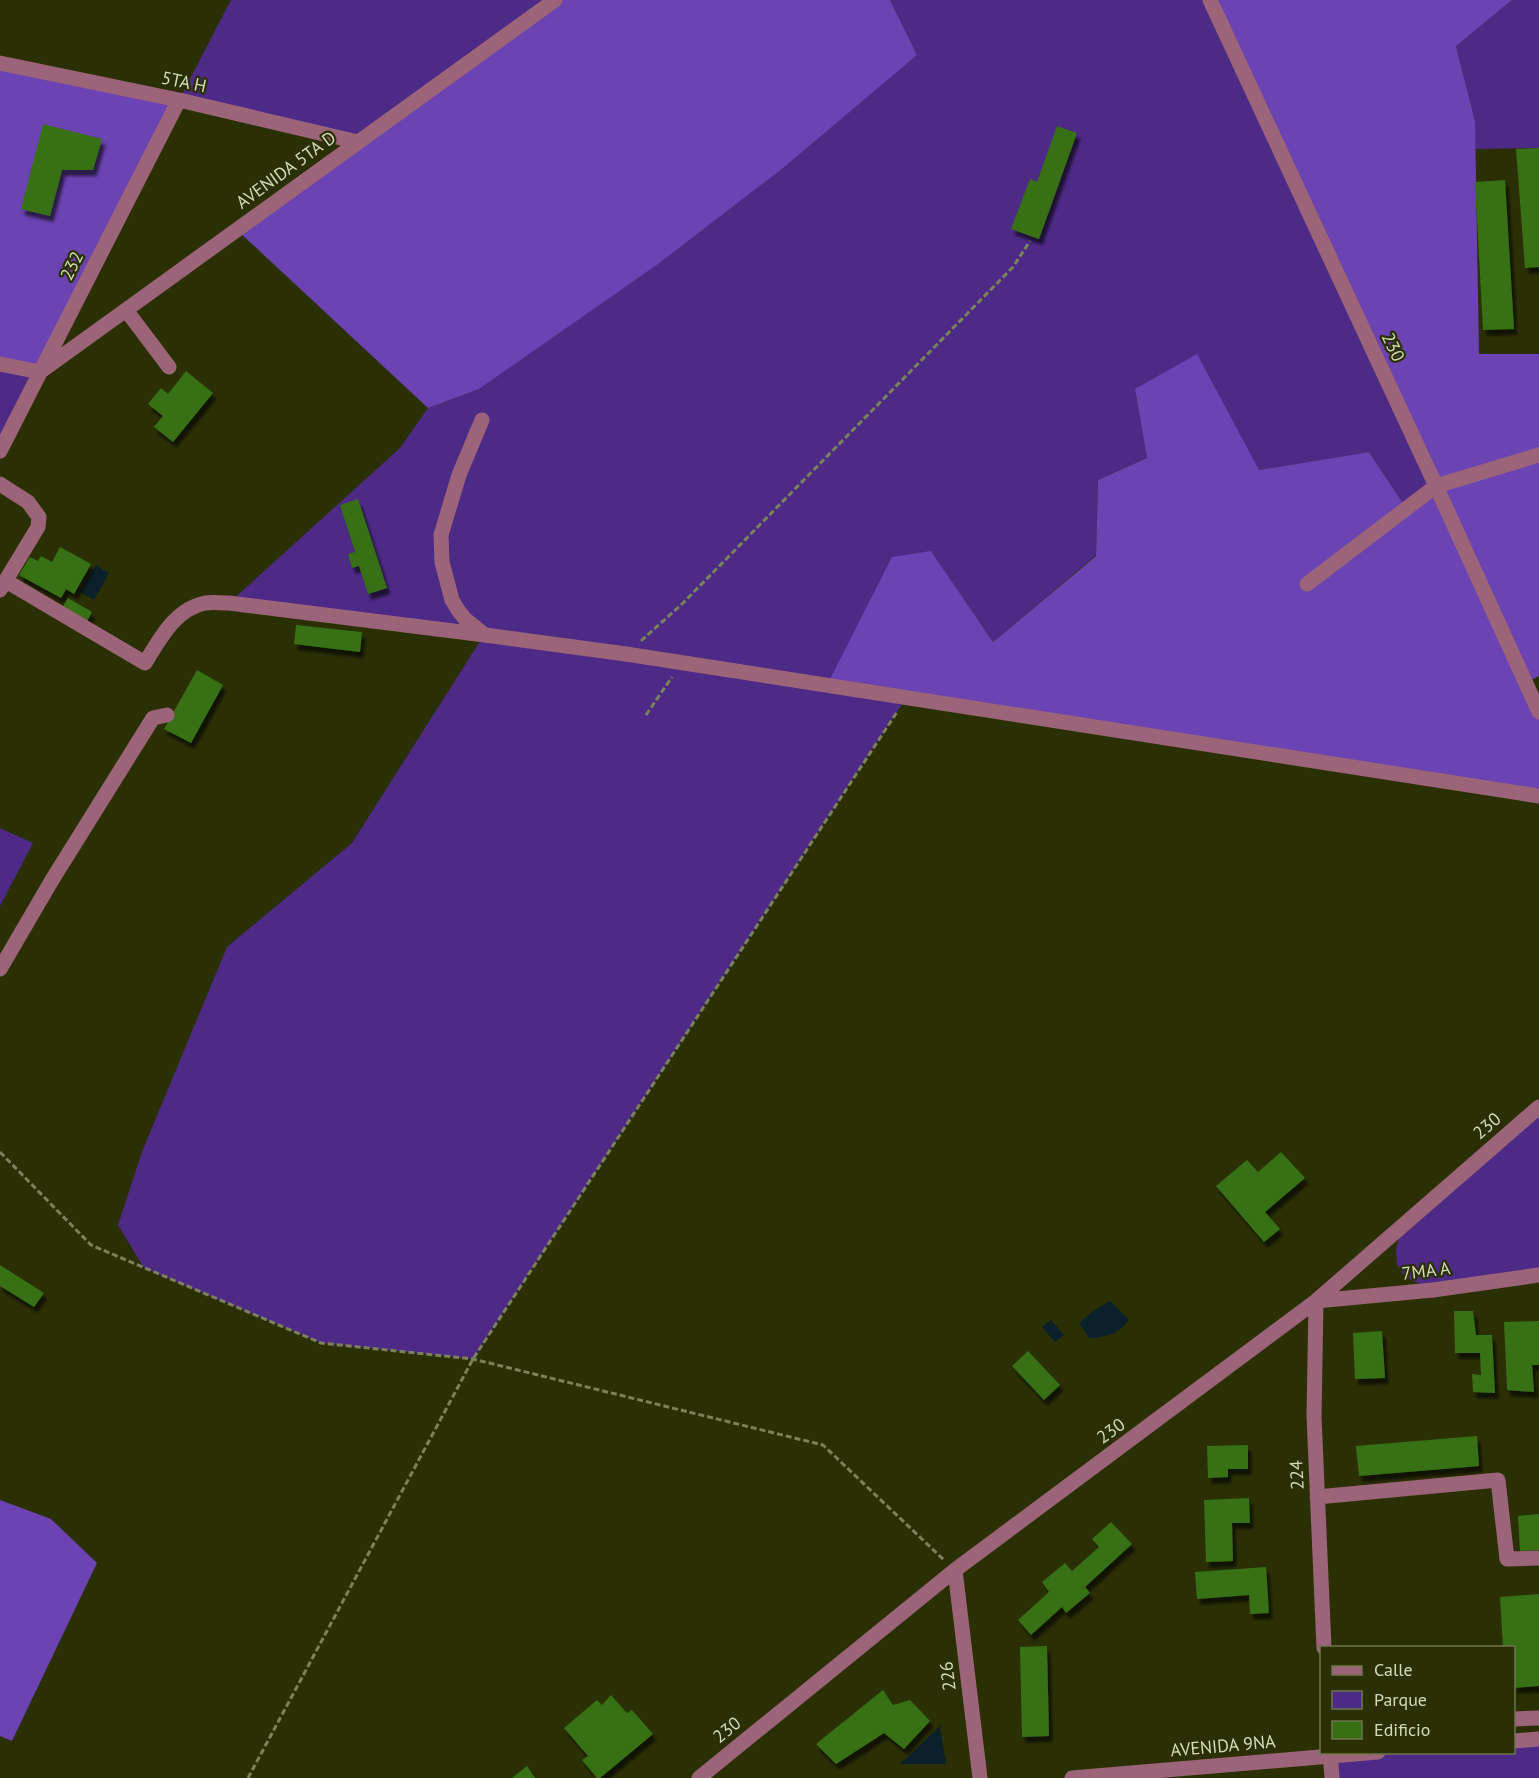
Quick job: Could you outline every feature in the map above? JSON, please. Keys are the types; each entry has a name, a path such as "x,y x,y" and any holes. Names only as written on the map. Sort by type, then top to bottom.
{"street":[{"name":"AVENIDA 5TA D","path":"40,372 555,0"},
{"name":"230","path":"1210,0 1539,712"},
{"name":"5TA H","path":"0,63 179,100 358,142"},
{"name":"232","path":"0,451 179,100"},
{"path":"126,310 169,367"},
{"path":"0,364 40,372"},
{"path":"482,420 459,475 441,535 442,562 452,600 465,619 485,635"},
{"path":"1307,584 1436,486 1539,455"},
{"path":"0,484 28,502 39,517 38,526 3,585 146,663 166,629 189,610 205,603 229,603 626,654 1539,795"},
{"path":"0,969 44,893 153,718 167,715"},
{"name":"230","path":"699,1778 955,1570 1316,1301 1539,1107"},
{"name":"7MA A","path":"1316,1301 1433,1290 1539,1275"},
{"name":"224","path":"1316,1301 1314,1416 1324,1646"},
{"path":"1317,1497 1498,1480 1508,1559 1539,1558"},
{"name":"226","path":"955,1570 980,1778"},
{"path":"1515,1719 1539,1718"},
{"path":"1515,1741 1539,1739"},
{"path":"1330,1754 1332,1778"},
{"name":"AVENIDA 9NA","path":"1072,1778 1330,1754"}],"path":[{"path":"626,654 683,603 1013,267 1030,241"},
{"path":"646,715 682,663"},
{"path":"248,1778 473,1359 906,698"},
{"path":"0,1152 91,1245 321,1343 473,1359 823,1445 955,1570"}],"green space":[{"path":"231,0 555,0 358,142 179,100"},
{"path":"890,0 1210,0 1436,486 1406,508 1369,452 1259,470 1135,389 1147,458 1098,480 1096,555 993,642 931,551 906,698 473,1359 321,1343 144,1268 118,1225 142,1152 227,947 352,843 484,635 229,603 400,448 428,408 479,389 917,55"},
{"path":"1512,0 1539,0 1539,148 1475,149 1475,121 1456,45"},
{"path":"0,364 40,372 0,451"},
{"path":"0,828 33,843 0,906"},
{"path":"1539,1107 1539,1275 1433,1290 1405,1277 1397,1265 1396,1250 1401,1227"},
{"path":"1515,1741 1539,1745 1539,1778 1332,1778 1331,1756 1515,1754"}],"shaded area":[{"path":"555,0 890,0 917,55 783,168 658,264 479,389 428,408 237,230"},
{"path":"1210,0 1512,0 1456,46 1475,121 1479,354 1539,354 1539,676 1527,682 1539,712 1539,796 827,685 892,557 931,551 993,642 1096,556 1098,480 1147,458 1135,389 1197,354 1259,470 1369,452 1406,508 1436,486"},
{"path":"0,64 179,100 40,372 0,364"},
{"path":"0,1500 51,1519 97,1563 12,1741 0,1736"}],"water":[{"path":"96,565 109,573 94,600 80,592"},
{"path":"1110,1301 1129,1320 1121,1329 1112,1334 1089,1338 1079,1323"},
{"path":"1051,1320 1064,1335 1055,1342 1042,1327"},
{"path":"940,1726 946,1764 900,1764"}],"building":[{"path":"43,124 102,139 93,170 62,170 50,216 21,209"},
{"path":"1057,126 1077,133 1039,239 1011,229 1030,179 1037,182"},
{"path":"1539,148 1539,267 1525,268 1516,149"},
{"path":"1505,180 1514,329 1483,330 1475,182"},
{"path":"186,371 213,393 173,442 154,427 163,416 148,404 161,388 168,394"},
{"path":"358,499 387,588 368,594 359,566 352,568 348,554 355,552 340,505"},
{"path":"60,547 91,564 74,594 66,589 61,598 19,575 30,557 38,561 41,556 52,562"},
{"path":"68,598 92,612 85,625 60,611"},
{"path":"296,625 362,632 360,652 294,644"},
{"path":"197,670 223,685 191,743 164,729"},
{"path":"1281,1152 1305,1178 1265,1212 1280,1229 1264,1242 1216,1186 1247,1160 1258,1172"},
{"path":"0,1265 44,1293 34,1307 0,1286"},
{"path":"1454,1311 1473,1311 1476,1335 1492,1335 1495,1393 1473,1392 1472,1374 1481,1375 1480,1353 1455,1353"},
{"path":"1539,1321 1539,1365 1532,1365 1534,1392 1507,1390 1504,1322"},
{"path":"1382,1331 1385,1378 1355,1379 1353,1333"},
{"path":"1028,1351 1060,1385 1044,1400 1012,1366"},
{"path":"1477,1436 1479,1466 1359,1476 1356,1446"},
{"path":"1248,1445 1248,1469 1228,1469 1228,1477 1208,1478 1207,1446"},
{"path":"1249,1498 1250,1523 1232,1523 1233,1561 1206,1562 1204,1500"},
{"path":"1539,1514 1539,1550 1520,1551 1518,1516"},
{"path":"1111,1522 1132,1544 1085,1587 1090,1593 1066,1613 1062,1607 1031,1635 1018,1620 1049,1592 1042,1582 1065,1563 1072,1571 1099,1547 1092,1539"},
{"path":"1266,1567 1269,1613 1250,1614 1249,1595 1197,1599 1195,1572"},
{"path":"1539,1594 1539,1686 1515,1688 1515,1646 1503,1646 1500,1597"},
{"path":"1047,1646 1049,1736 1022,1737 1020,1647"},
{"path":"883,1690 893,1705 910,1700 930,1721 904,1749 884,1733 836,1764 816,1744"},
{"path":"611,1695 627,1713 632,1710 653,1734 600,1778 597,1778 582,1760 588,1756 564,1728 597,1700 602,1705"},
{"path":"527,1766 535,1778 512,1778"}]}
